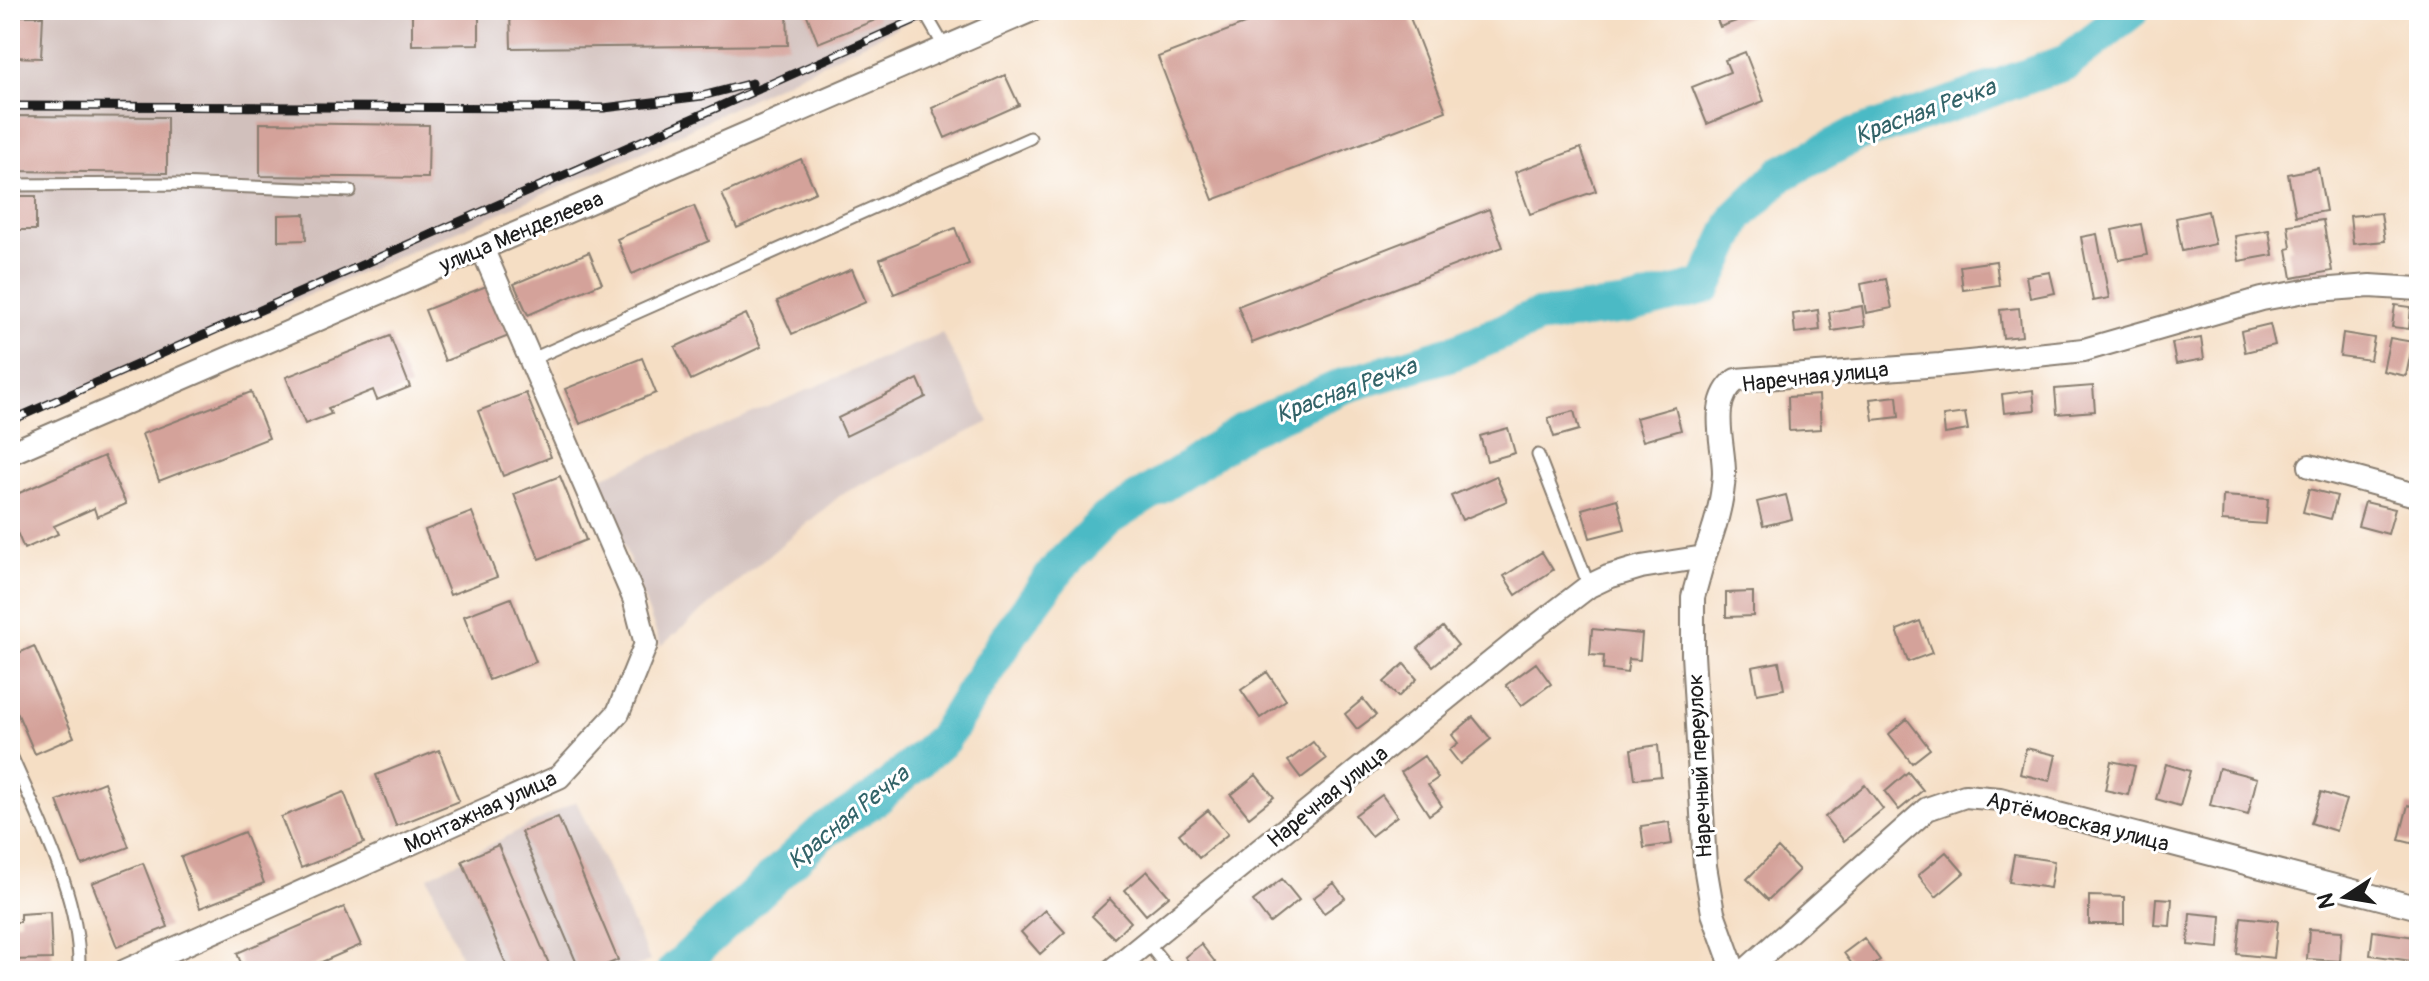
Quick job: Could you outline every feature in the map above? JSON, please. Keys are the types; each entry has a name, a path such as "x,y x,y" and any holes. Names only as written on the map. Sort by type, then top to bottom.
{"street":[{"name":"улица Менделеева","path":"10,453 1032,10"},
{"name":"Монтажная улица","path":"125,971 559,777 618,713 646,644 634,598 482,248"},
{"name":"Наречная улица","path":"1111,971 1589,586 1641,567 1704,557 1718,521 1724,474 1719,410 1726,388 1736,380 1940,365 2084,350 2291,293 2370,286 2419,289"},
{"path":"2310,466 2419,496"},
{"name":"Наречный переулок","path":"1704,557 1693,597 1693,611 1705,866 1713,913 1734,971"},
{"name":"Артёмовская улица","path":"1745,971 1927,809 1965,796 2000,799 2419,908"}],"lane":[{"path":"923,10 945,48"},
{"path":"530,360 1030,138"},
{"path":"10,185 176,184 350,191"},
{"path":"1538,455 1589,586"},
{"path":"10,753 58,862 79,946 79,971"},
{"path":"1146,941 1170,971"}],"shaded area":[{"path":"10,10 932,10 644,151 10,423"},
{"path":"942,333 989,422 842,494 661,646 599,478"},
{"path":"576,801 650,961 626,971 466,971 428,877"}],"building":[{"path":"412,10 479,10 479,44 412,45"},
{"path":"510,10 787,10 788,45 511,48"},
{"path":"805,10 828,10 829,13 837,10 874,10 878,19 818,43"},
{"path":"1281,10 1407,10 1446,111 1213,200 1158,57"},
{"path":"1713,10 1766,10 1720,27"},
{"path":"10,16 43,16 41,58 10,57"},
{"path":"1745,52 1764,101 1707,124 1692,87 1730,72 1725,60"},
{"path":"1005,75 1019,105 945,138 932,108"},
{"path":"10,116 167,117 167,173 10,171"},
{"path":"260,123 429,125 428,178 260,176"},
{"path":"1581,148 1596,191 1530,214 1515,172"},
{"path":"801,159 816,192 737,228 722,194"},
{"path":"2318,168 2326,211 2296,216 2288,174"},
{"path":"10,196 36,196 36,230 10,230"},
{"path":"694,206 709,241 632,274 617,239"},
{"path":"1489,209 1503,247 1252,343 1238,306"},
{"path":"2208,211 2215,244 2182,251 2176,218"},
{"path":"2381,213 2385,241 2353,244 2350,216"},
{"path":"305,214 306,240 278,241 278,215"},
{"path":"2419,216 2419,242 2416,242 2412,217"},
{"path":"2323,220 2332,271 2292,278 2287,249 2291,248 2288,225"},
{"path":"2141,224 2147,255 2119,260 2112,230"},
{"path":"955,228 969,264 894,294 880,259"},
{"path":"2269,230 2273,255 2239,261 2235,236"},
{"path":"2097,234 2109,298 2093,301 2081,237"},
{"path":"589,252 602,283 528,315 514,284"},
{"path":"1996,261 1999,285 1963,290 1960,266"},
{"path":"852,269 866,302 792,334 777,301"},
{"path":"2050,272 2055,293 2030,298 2026,276"},
{"path":"1886,279 1892,308 1866,313 1861,284"},
{"path":"489,285 509,336 445,361 425,310"},
{"path":"2395,305 2411,307 2409,329 2392,327"},
{"path":"1862,306 1865,326 1832,331 1829,312"},
{"path":"2019,308 2022,336 2003,338 2000,310"},
{"path":"1818,310 1820,330 1795,333 1793,314"},
{"path":"746,314 761,347 691,380 675,347"},
{"path":"2270,324 2275,345 2245,352 2241,331"},
{"path":"2343,333 2374,338 2370,360 2340,356"},
{"path":"390,336 410,387 377,400 373,390 328,408 331,414 305,424 286,377"},
{"path":"2201,338 2204,359 2176,364 2172,343"},
{"path":"2390,338 2413,342 2406,376 2383,371"},
{"path":"642,358 656,393 580,424 565,389"},
{"path":"10,361 18,387 10,389"},
{"path":"918,379 926,397 846,436 838,418"},
{"path":"2093,386 2095,411 2057,414 2055,389"},
{"path":"2033,390 2035,410 2004,413 2002,394"},
{"path":"251,392 269,438 159,481 142,434"},
{"path":"526,393 551,457 503,476 478,411"},
{"path":"1819,395 1821,429 1789,431 1788,397"},
{"path":"1897,396 1899,417 1873,420 1870,399"},
{"path":"1675,407 1681,430 1643,441 1636,418"},
{"path":"1574,411 1579,430 1554,437 1548,418"},
{"path":"1965,413 1968,430 1945,434 1943,416"},
{"path":"1508,428 1515,453 1487,461 1480,436"},
{"path":"104,456 126,504 97,517 94,508 54,526 58,534 24,549 10,516 10,497"},
{"path":"560,476 586,540 539,559 514,494"},
{"path":"1496,476 1507,501 1462,520 1451,496"},
{"path":"2309,489 2337,496 2331,519 2303,512"},
{"path":"1786,495 1792,519 1763,526 1757,502"},
{"path":"2223,496 2268,499 2266,524 2222,521"},
{"path":"1617,499 1625,529 1590,538 1582,509"},
{"path":"2365,502 2395,509 2388,534 2358,526"},
{"path":"472,512 497,577 450,595 425,530"},
{"path":"1542,552 1553,570 1516,595 1504,576"},
{"path":"1753,592 1753,616 1726,617 1726,593"},
{"path":"511,598 536,662 489,680 464,616"},
{"path":"1920,621 1932,653 1908,662 1897,630"},
{"path":"1443,627 1458,645 1433,666 1418,648"},
{"path":"1592,629 1642,634 1640,660 1629,659 1627,673 1603,670 1604,656 1590,655"},
{"path":"34,646 74,737 35,754 10,696 10,657"},
{"path":"1779,662 1784,689 1757,694 1752,667"},
{"path":"1536,663 1551,684 1521,706 1506,685"},
{"path":"1404,664 1417,679 1398,697 1384,682"},
{"path":"1267,672 1286,700 1260,718 1241,690"},
{"path":"1363,699 1376,715 1357,729 1345,714"},
{"path":"1473,717 1491,739 1460,764 1449,750 1458,743 1452,735"},
{"path":"1907,719 1930,749 1912,763 1889,734"},
{"path":"1313,742 1326,759 1301,778 1288,761"},
{"path":"1658,745 1661,776 1635,779 1631,749"},
{"path":"2026,748 2056,755 2050,781 2020,774"},
{"path":"439,750 459,801 396,826 376,775"},
{"path":"1424,756 1438,778 1428,785 1442,806 1429,815 1401,772"},
{"path":"2111,761 2135,766 2128,795 2105,790"},
{"path":"2166,764 2190,771 2180,806 2156,799"},
{"path":"2219,768 2257,778 2248,815 2210,805"},
{"path":"1908,772 1923,790 1899,810 1885,792"},
{"path":"1256,775 1274,797 1249,817 1231,795"},
{"path":"104,782 129,847 82,865 57,801"},
{"path":"1865,785 1883,809 1844,841 1825,817"},
{"path":"344,792 364,843 301,868 281,817"},
{"path":"2321,792 2346,800 2336,831 2311,823"},
{"path":"1382,795 1397,816 1371,836 1355,815"},
{"path":"2408,805 2419,808 2419,845 2399,840"},
{"path":"1208,810 1228,834 1199,858 1179,834"},
{"path":"558,817 618,960 592,971 580,971 521,832"},
{"path":"1669,822 1672,844 1644,848 1641,826"},
{"path":"244,832 264,883 200,908 181,857"},
{"path":"498,845 552,971 509,971 462,861"},
{"path":"1778,848 1799,870 1768,900 1747,879"},
{"path":"1946,852 1964,873 1936,897 1918,875"},
{"path":"2014,855 2054,861 2050,888 2009,882"},
{"path":"143,863 168,927 117,947 92,883"},
{"path":"1147,871 1169,896 1146,915 1125,890"},
{"path":"1282,879 1299,900 1270,923 1253,901"},
{"path":"1334,883 1345,898 1324,913 1313,898"},
{"path":"2089,896 2124,897 2124,924 2089,924"},
{"path":"2156,898 2172,899 2170,926 2154,925"},
{"path":"1110,899 1131,922 1114,938 1092,916"},
{"path":"344,907 361,945 301,971 244,971 237,953"},
{"path":"1045,910 1065,932 1040,954 1021,932"},
{"path":"50,912 52,959 10,960 10,922 20,922 20,914"},
{"path":"2190,913 2221,916 2219,948 2188,945"},
{"path":"2241,917 2278,921 2274,958 2237,954"},
{"path":"2309,929 2342,931 2340,961 2307,959"},
{"path":"2373,931 2415,937 2412,961 2370,955"},
{"path":"1864,938 1880,960 1864,971 1857,971 1844,953"},
{"path":"1201,944 1215,962 1204,971 1196,971 1185,957"}],"waterway":[{"name":"Красная Речка","path":"674,971 821,833 876,798 943,739 1009,635 1060,566 1107,519 1243,430 1343,386 1455,352 1537,317 1627,306 1705,286 1737,217 1781,174 1853,136 2067,62 2132,10"}],"railway":[{"path":"10,421 937,10"},
{"path":"10,106 604,108 702,96 752,83"}]}
